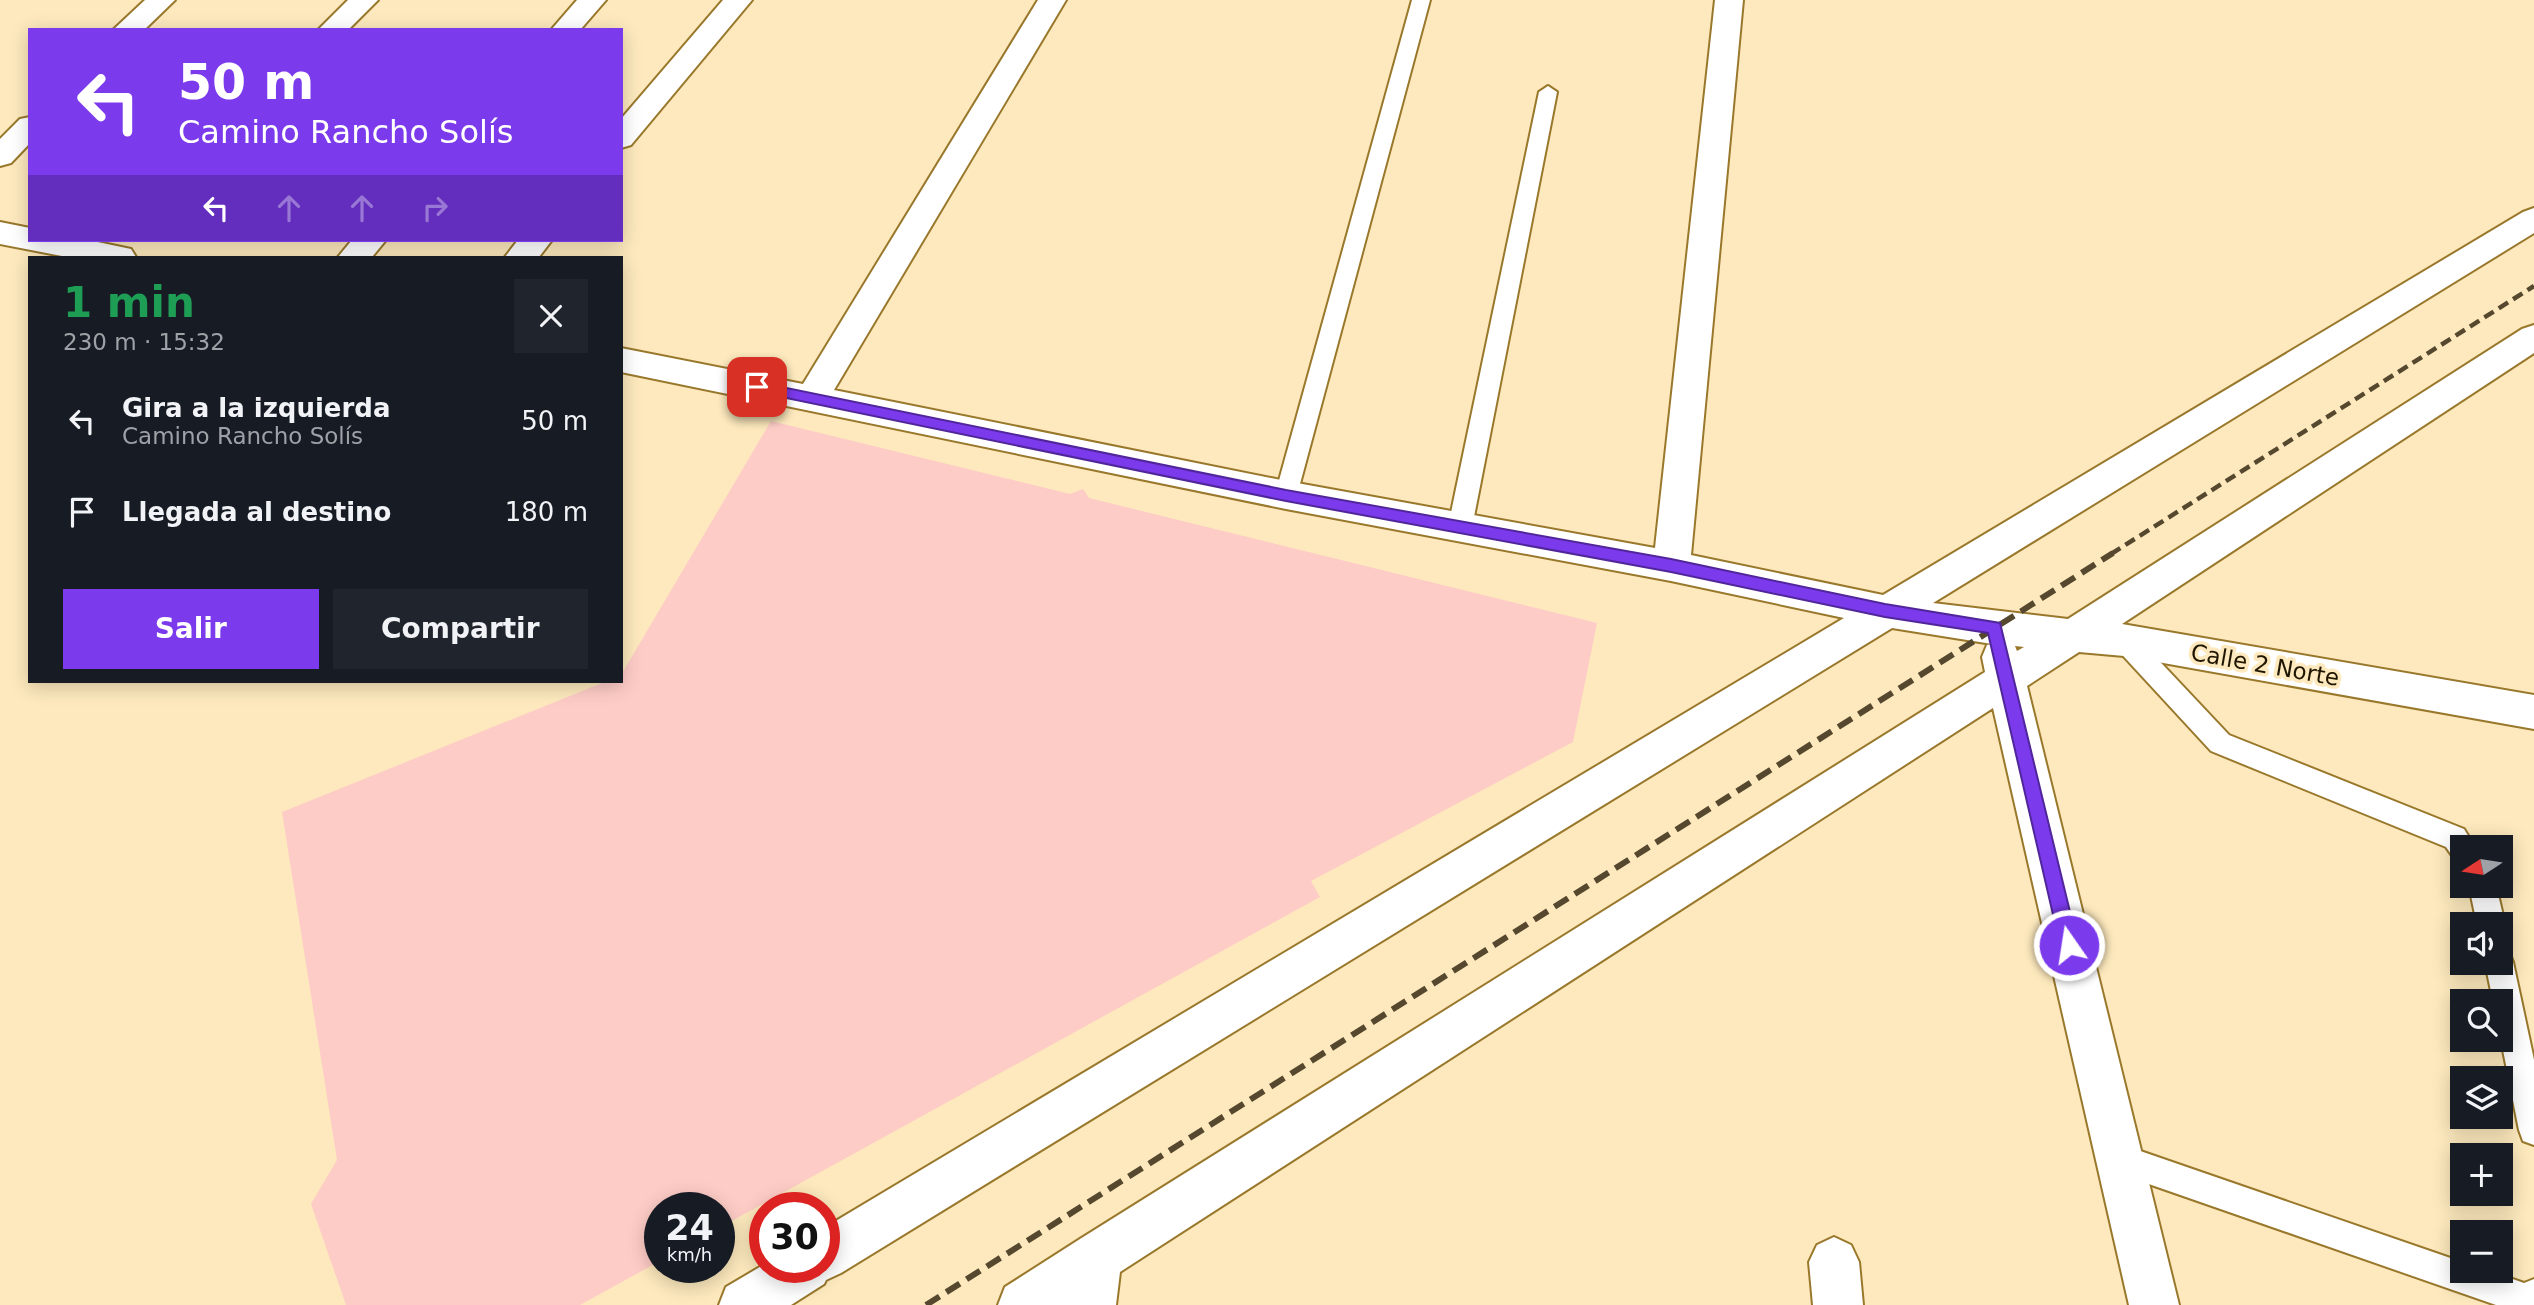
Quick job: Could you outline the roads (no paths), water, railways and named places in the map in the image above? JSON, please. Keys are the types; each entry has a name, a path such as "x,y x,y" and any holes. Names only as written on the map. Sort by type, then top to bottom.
{"street":[{"path":"129,28 161,0"},
{"path":"334,28 364,0"},
{"path":"567,28 592,0"},
{"path":"623,136 738,0"},
{"path":"811,398 1052,0"},
{"path":"1671,566 1729,0"},
{"path":"0,156 28,128"},
{"path":"840,1246 2534,219"},
{"path":"0,233 28,239"},
{"path":"50,242 110,250"},
{"path":"355,256 368,242"},
{"path":"522,256 534,242"},
{"path":"1023,1305 2006,679 2534,337"},
{"name":"Calle 2 Norte","path":"623,359 1286,495 1671,566 1885,611 1994,628 2124,640 2534,712"},
{"path":"1994,628 2154,1305"},
{"path":"1091,1305 1097,1256"},
{"path":"744,1305 780,1283"}],"lane":[{"path":"1286,495 1421,0"},
{"path":"1460,527 1548,92"},
{"path":"2124,640 2220,743 2450,836"},
{"path":"2502,975 2534,1130"},
{"path":"2120,1159 2524,1299 2534,1295"}],"railway":[{"path":"2111,554 2534,286"},
{"path":"926,1305 2113,553"}]}
